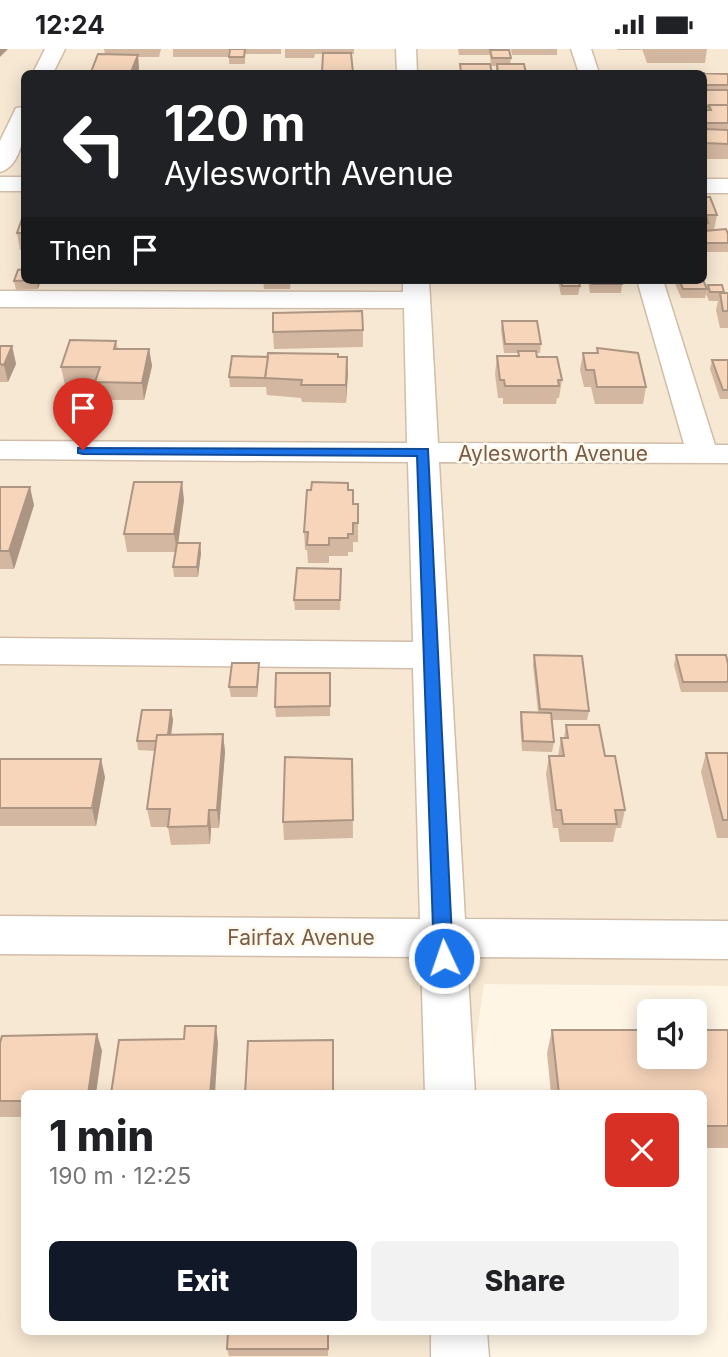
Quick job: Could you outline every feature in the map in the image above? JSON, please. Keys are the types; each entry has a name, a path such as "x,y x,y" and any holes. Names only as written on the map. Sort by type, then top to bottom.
{"street":[{"path":"44,70 55,49"},
{"path":"406,49 407,70"},
{"path":"581,49 588,70"},
{"path":"0,165 21,103"},
{"path":"0,184 21,184"},
{"path":"707,186 728,186"},
{"path":"651,284 715,454"},
{"path":"0,299 416,290 450,1090"},
{"name":"Aylesworth Avenue","path":"0,450 715,454"},
{"path":"0,651 431,655"},
{"name":"Fairfax Avenue","path":"0,935 728,940"},
{"path":"459,1335 460,1357"}],"shaded area":[{"path":"0,49 728,49 728,986 484,984 469,1090 21,1090 21,1335 435,1335 431,1357 0,1357"}],"building":[{"path":"230,49 245,49 244,57 229,57"},
{"path":"490,50 509,50 511,58 492,58"},
{"path":"323,53 351,53 353,70 322,70"},
{"path":"98,54 138,55 132,70 92,70"},
{"path":"460,64 490,64 491,70 461,70"},
{"path":"497,64 524,64 525,70 498,70"},
{"path":"707,73 728,74 728,85 707,85"},
{"path":"707,90 728,90 728,105 708,107"},
{"path":"709,105 728,105 728,123 707,123 707,110 711,110"},
{"path":"707,129 728,130 728,144 707,143"},
{"path":"707,197 710,197 717,215 707,215"},
{"path":"726,229 728,243 707,243 707,231"},
{"path":"18,270 21,270 21,281 14,281"},
{"path":"562,284 580,286 562,286"},
{"path":"681,284 705,284 707,289 683,289"},
{"path":"708,285 722,285 724,292 710,292"},
{"path":"720,293 728,293 728,311 723,311"},
{"path":"362,311 363,330 273,332 273,313"},
{"path":"502,321 537,321 541,344 505,344"},
{"path":"70,340 116,341 114,349 149,349 142,383 95,382 100,367 61,367"},
{"path":"0,346 12,346 4,365 0,364"},
{"path":"597,348 638,353 646,387 597,387 594,370 586,370 583,353 598,353"},
{"path":"518,351 536,351 537,357 557,357 562,380 558,380 559,386 505,386 504,380 500,380 497,356 519,356"},
{"path":"268,353 338,354 338,357 347,357 346,385 301,385 302,380 265,378"},
{"path":"232,356 268,357 265,378 229,377"},
{"path":"712,360 728,360 728,390 723,390"},
{"path":"134,482 182,482 174,534 124,534"},
{"path":"312,482 348,483 348,490 353,490 353,504 358,504 358,523 353,523 353,534 348,534 348,538 329,538 329,545 307,545 308,532 304,532 307,490 311,490"},
{"path":"0,487 30,487 9,551 0,551"},
{"path":"177,543 200,543 197,567 173,567"},
{"path":"297,568 341,569 340,600 294,600"},
{"path":"534,655 582,656 589,711 540,709"},
{"path":"676,655 726,655 728,682 683,682"},
{"path":"232,663 259,663 257,687 229,687"},
{"path":"276,673 330,673 330,706 275,707"},
{"path":"142,710 171,710 168,735 157,735 157,741 137,741"},
{"path":"521,712 551,713 554,742 523,741"},
{"path":"566,725 599,725 605,756 615,756 625,810 615,810 617,824 563,824 561,810 556,810 549,756 564,756 561,738 568,738"},
{"path":"223,734 217,810 209,810 208,826 168,827 170,809 147,809 157,735"},
{"path":"706,753 728,753 728,820 723,820"},
{"path":"285,757 352,759 353,820 283,822"},
{"path":"0,759 101,759 92,808 0,808"},
{"path":"185,1026 216,1026 210,1090 112,1090 119,1040 184,1039"},
{"path":"552,1030 637,1030 637,1069 707,1069 707,1030 728,1030 728,1126 707,1126 707,1090 559,1090"},
{"path":"97,1034 89,1090 21,1090 21,1101 0,1101 2,1036"},
{"path":"333,1040 333,1090 245,1090 248,1041"},
{"path":"228,1335 328,1335 328,1349 227,1349"}],"route":[{"path":"83,450 423,452 444,958"}]}
